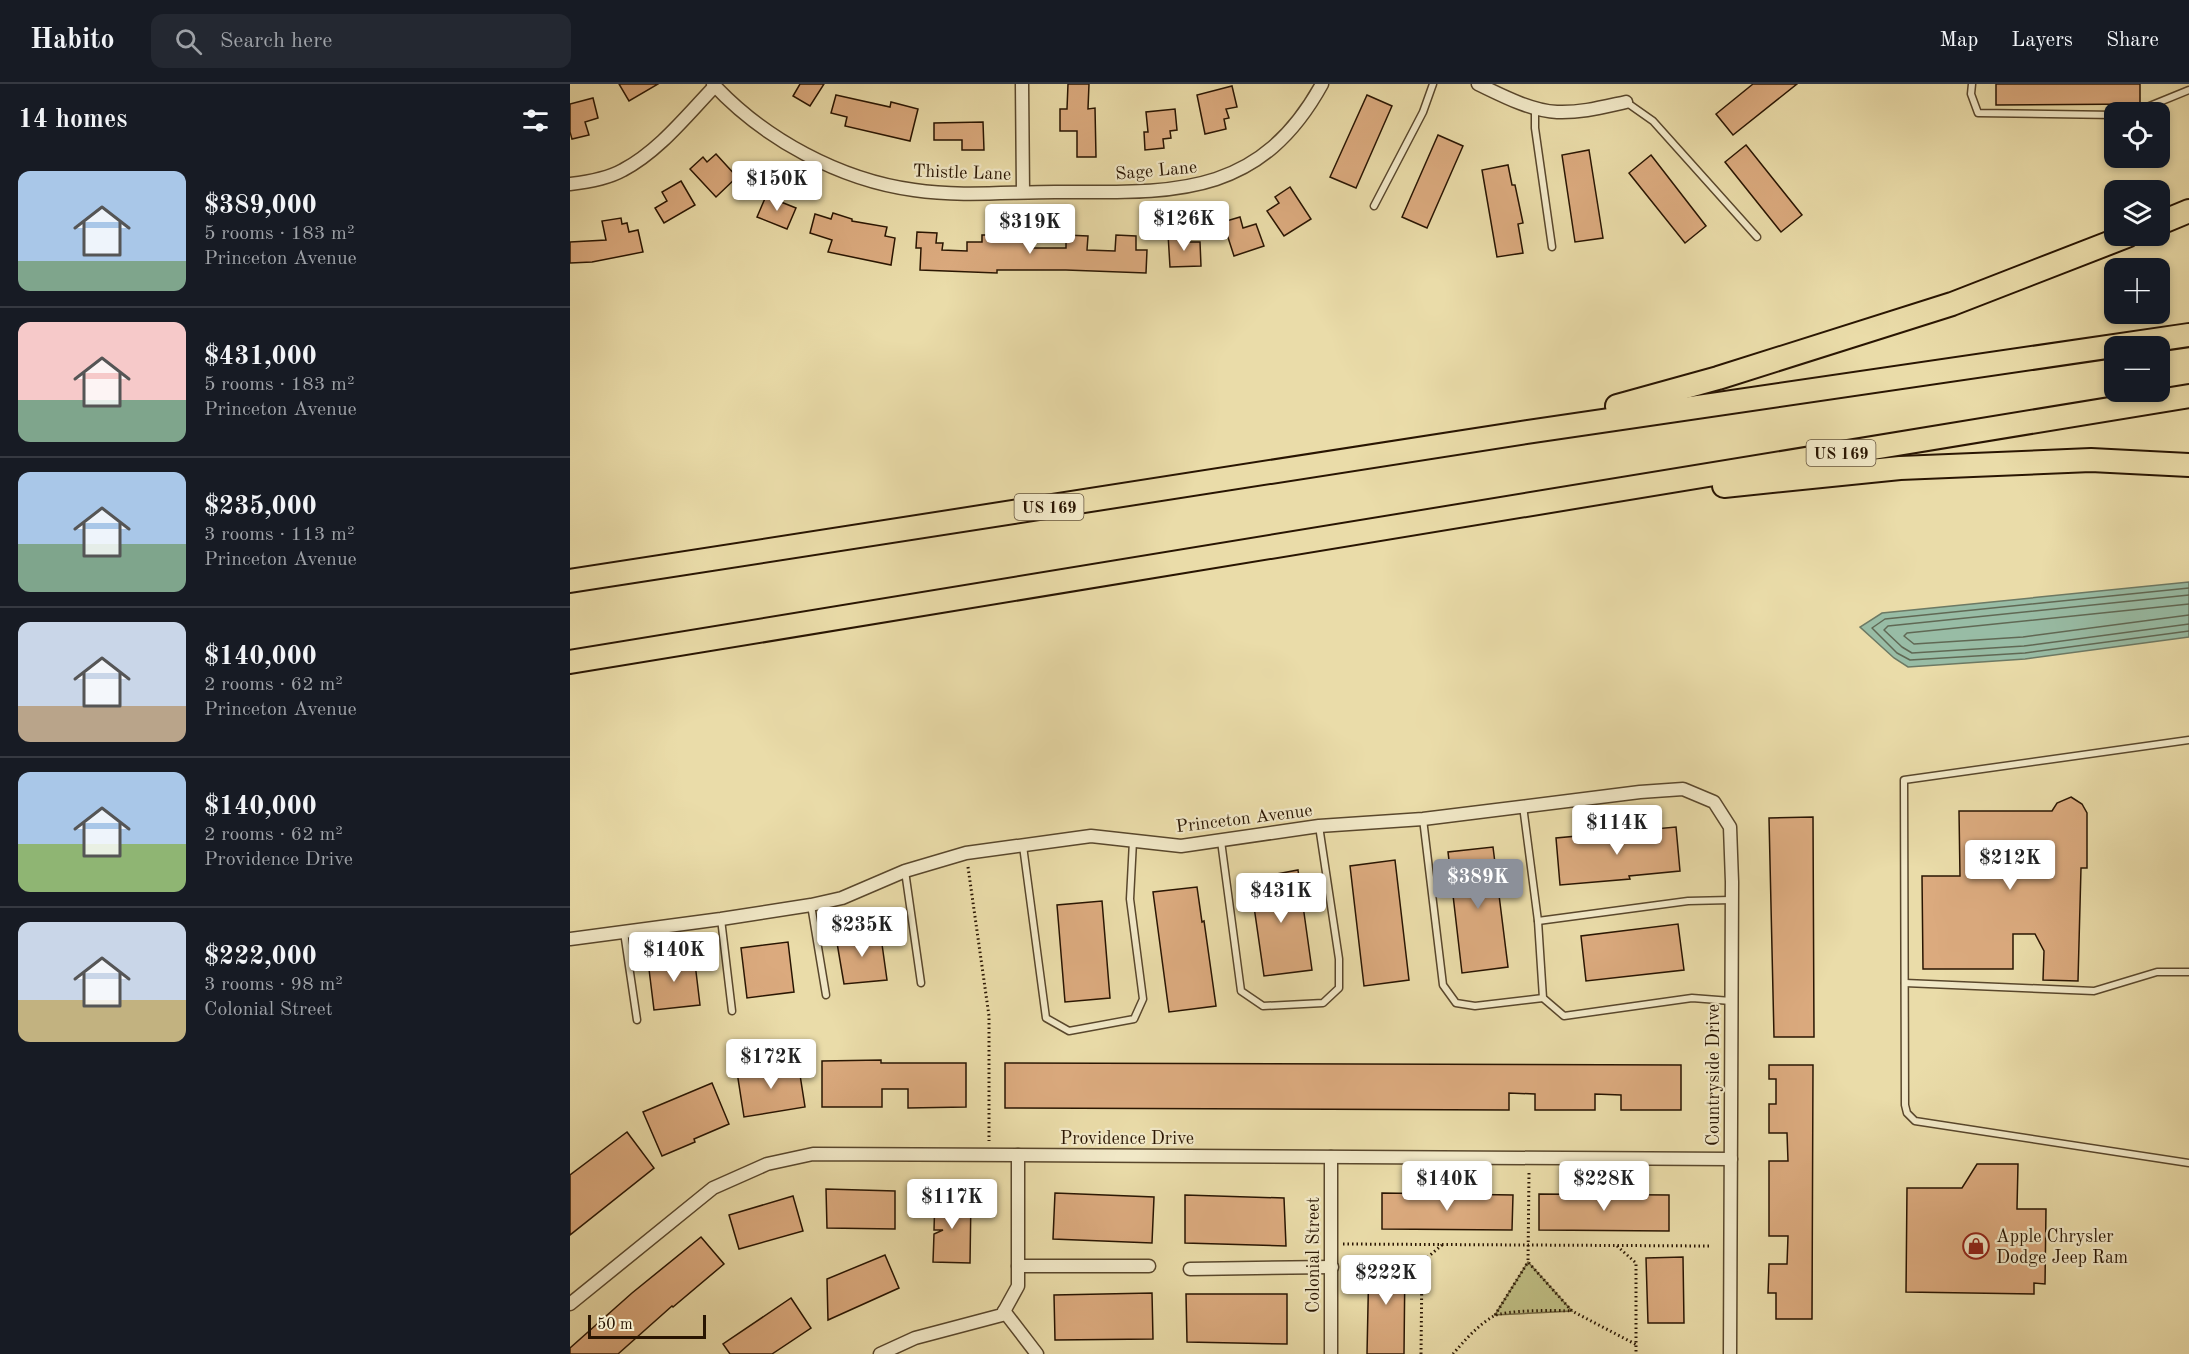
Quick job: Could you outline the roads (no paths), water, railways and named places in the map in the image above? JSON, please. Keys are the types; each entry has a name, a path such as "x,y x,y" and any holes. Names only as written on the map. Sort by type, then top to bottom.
{"highway":[{"path":"2170,219 2189,211"},
{"path":"1527,432 1718,378 1952,304 2104,245"},
{"name":"US 169","path":"570,581 1527,432 2189,335"},
{"name":"US 169","path":"570,662 2189,396"},
{"path":"1493,510 1900,468 2091,460 2189,465"}],"street":[{"path":"1022,84 1023,192"},
{"name":"Sage Lane","path":"1023,192 1177,190 1227,176 1254,162 1276,145 1297,123 1322,84"},
{"path":"1478,84 1514,101 1555,112 1592,110 1626,102"},
{"path":"570,184 592,182 623,170 655,148 714,85"},
{"name":"Thistle Lane","path":"714,85 750,118 772,134 796,149 851,173 913,190 974,194 1023,192"},
{"name":"Princeton Avenue","path":"570,939 811,905 842,898 905,871 966,853 1091,836 1181,846 1319,826 1423,819 1683,789 1714,802"},
{"name":"Countryside Drive","path":"1714,802 1730,827 1732,900 1730,1354"},
{"name":"Providence Drive","path":"570,1304 713,1188 767,1164 813,1154 1731,1159"},
{"path":"880,1354 915,1338 1002,1315 1018,1286 1018,1155"},
{"name":"Colonial Street","path":"1331,1157 1331,1354"},
{"path":"1018,1266 1149,1266"},
{"path":"1190,1269 1332,1267"},
{"path":"1004,1311 1037,1354"}],"lane":[{"path":"1374,206 1423,112 1433,84"},
{"path":"1972,84 1971,94 1978,113 2104,115"},
{"path":"2160,102 2189,90"},
{"path":"1626,102 1653,121 1757,237"},
{"path":"1535,106 1535,128 1552,247"},
{"path":"2189,740 1904,780 1905,1105 1907,1113 1915,1121 2189,1163"},
{"path":"1524,806 1538,921 1543,998 1564,1016 1692,998 1732,1001"},
{"path":"1423,819 1443,985 1456,1003 1475,1006 1543,998"},
{"path":"1221,841 1241,991 1263,1006 1323,1003 1339,988 1339,959 1319,826"},
{"path":"1023,846 1046,1018 1069,1031 1134,1019 1143,999 1130,899 1133,840"},
{"path":"905,871 921,983"},
{"path":"1538,921 1688,902 1732,900"},
{"path":"811,905 826,995"},
{"path":"721,919 732,1011"},
{"path":"624,932 637,1020"},
{"path":"1905,983 2094,991 2157,972 2189,972"}],"water":[{"path":"2189,582 2189,637 2025,659 1908,667 1894,658 1860,627 1882,613"}],"place":[{"name":"Apple Chrysler Dodge Jeep Ram","path":"1976,1246"}]}
